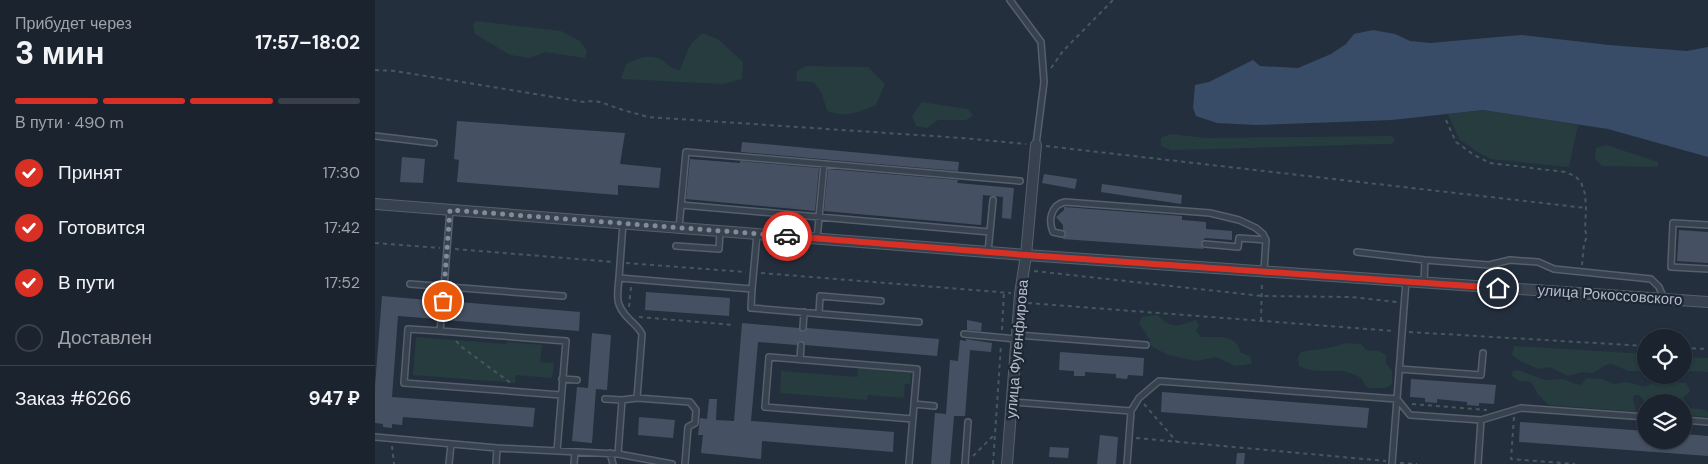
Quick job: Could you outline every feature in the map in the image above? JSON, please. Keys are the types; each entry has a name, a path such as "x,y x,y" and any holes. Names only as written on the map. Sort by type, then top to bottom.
{"street":[{"name":"улица Фугенфирова","path":"1007,464 1020,298 1036,145"},
{"name":"улица Рокоссовского","path":"375,204 1026,255 1708,302"}],"lane":[{"path":"1010,0 1041,42 1044,82 1036,145"},
{"path":"375,136 434,143"},
{"path":"679,228 686,152 1019,181"},
{"path":"817,239 824,164"},
{"path":"988,252 993,200"},
{"path":"1062,234 1053,232 1051,216 1056,206 1065,202 1210,213 1239,220 1256,228 1263,234 1266,240 1263,271"},
{"path":"681,205 990,232"},
{"path":"443,301 450,210"},
{"path":"1708,225 1673,223 1671,267 1708,269"},
{"path":"623,224 617,301 620,308 640,329 642,334 637,398"},
{"path":"676,246 719,249 720,231"},
{"path":"757,234 751,308 919,322"},
{"path":"1205,244 1238,246 1239,238 1266,240"},
{"path":"1357,252 1489,265 1510,260 1538,262 1554,269 1651,279 1659,287 1665,299"},
{"path":"1424,282 1425,260"},
{"path":"619,278 752,289"},
{"path":"1393,463 1406,281"},
{"path":"410,284 563,296"},
{"path":"819,314 820,296 881,300"},
{"path":"803,328 804,312"},
{"path":"441,320 441,331"},
{"path":"557,451 565,341 408,329 403,382 561,395"},
{"path":"964,334 1146,345"},
{"path":"800,360 801,345"},
{"path":"1399,369 1481,375 1483,353"},
{"path":"909,464 913,418 917,369 769,357 765,407 913,418"},
{"path":"562,379 577,380"},
{"path":"1127,464 1131,411 1139,398 1159,381 1397,399 1410,415 1481,420 1521,408 1637,416"},
{"path":"605,399 622,400 637,398 690,402 697,410 695,423 688,427 685,464"},
{"path":"618,454 622,400"},
{"path":"1012,402 1131,411"},
{"path":"914,404 934,406"},
{"path":"1478,464 1481,420"},
{"path":"1692,421 1708,422"},
{"path":"965,464 968,422"},
{"path":"375,437 497,448 618,454 670,464"},
{"path":"449,464 451,444"},
{"path":"496,464 497,448"},
{"path":"574,464 575,452"},
{"path":"610,454 613,464"}],"path":[{"path":"1044,82 1052,66 1063,51 1113,0"},
{"path":"375,70 395,71 584,102 603,102 618,109 648,117 962,138 1036,145 1586,208"},
{"path":"1446,120 1456,142 1474,156 1490,163 1565,172 1575,176 1581,182 1585,194 1585,230 1587,236 1584,244 1582,266 1584,272"},
{"path":"375,243 1004,292 1020,298 1261,321 1402,332 1637,345"},
{"path":"1024,268 1038,273 1262,296 1351,297 1405,302"},
{"path":"1261,321 1263,271"},
{"path":"631,279 628,317 734,325"},
{"path":"993,464 1004,292"},
{"path":"447,332 463,348 523,392"},
{"path":"1692,348 1708,349"},
{"path":"1139,398 1177,442"},
{"path":"1514,412 1511,459 1575,464"},
{"path":"971,458 995,434"},
{"path":"1129,437 1417,464"},
{"path":"391,438 394,464"}],"green space":[{"path":"476,21 561,31 580,41 587,51 585,58 545,52 530,58 510,55 475,34 473,25"},
{"path":"702,33 718,39 743,62 742,79 723,84 621,79 626,64 646,57 656,58 674,69 680,70 690,45"},
{"path":"807,66 868,67 885,84 876,105 852,114 834,113 827,111 822,94 814,82 796,81 797,71"},
{"path":"922,102 968,109 973,116 966,120 938,120 927,128 916,126 912,116"},
{"path":"1483,110 1578,125 1569,167 1491,159 1476,151 1459,139 1448,114"},
{"path":"1170,134 1207,138 1391,136 1395,140 1392,144 1171,150 1161,146 1161,138"},
{"path":"1606,145 1658,162 1658,167 1602,166 1595,159 1596,148"},
{"path":"1157,315 1171,325 1184,324 1196,320 1199,325 1196,331 1201,337 1230,339 1235,342 1241,353 1250,356 1252,364 1235,366 1216,357 1196,361 1168,355 1151,346 1150,340 1139,323 1142,317"},
{"path":"416,337 542,345 540,362 554,363 552,378 516,375 515,383 413,375"},
{"path":"1345,343 1361,344 1366,350 1378,351 1386,355 1386,363 1392,371 1391,385 1385,388 1370,388 1366,386 1361,378 1347,372 1315,370 1299,366 1298,357 1301,352 1329,348"},
{"path":"1514,346 1637,353 1637,371 1628,371 1612,364 1606,365 1593,373 1583,372 1567,376 1550,367 1538,369 1512,355"},
{"path":"1692,357 1708,358 1708,372 1692,371"},
{"path":"858,368 911,372 910,384 905,384 904,398 868,395 867,400 780,393 781,371 857,377"},
{"path":"1518,370 1545,380 1563,379 1581,385 1587,378 1601,379 1614,384 1627,382 1645,387 1651,384 1686,384 1690,391 1687,394 1634,395 1636,412 1549,405 1538,395 1531,382 1519,381 1511,375 1513,371"},
{"path":"1692,408 1705,410 1708,412 1708,417 1692,416"}],"water":[{"path":"1373,30 1395,34 1410,41 1430,43 1521,35 1609,45 1687,51 1708,47 1708,157 1608,129 1483,110 1392,120 1256,125 1217,123 1196,116 1193,108 1195,85 1209,82 1253,60 1260,66 1298,68 1331,54 1346,44 1354,34"}],"building":[{"path":"457,121 625,133 620,164 661,168 659,188 618,185 618,195 457,182 459,160 454,159"},
{"path":"742,142 959,162 958,171 741,152"},
{"path":"402,157 425,159 423,183 400,182"},
{"path":"690,159 819,168 815,211 686,199"},
{"path":"828,169 958,180 957,183 1014,188 1011,219 1002,218 1003,197 983,195 981,225 824,211"},
{"path":"1044,174 1077,179 1075,189 1042,183"},
{"path":"1102,184 1182,195 1181,204 1101,192"},
{"path":"1064,207 1182,216 1182,220 1206,222 1206,229 1232,231 1232,240 1205,238 1201,244 1204,249 1062,239 1066,233 1063,230 1063,225 1056,217 1064,210"},
{"path":"1679,230 1708,232 1708,263 1677,261"},
{"path":"646,292 730,298 729,316 645,310"},
{"path":"382,296 439,301 442,305 445,305 447,301 580,312 579,331 445,320 441,316 437,319 398,316 392,397 535,408 533,427 403,417 402,425 392,424 392,428 383,427 383,424 375,423 375,386"},
{"path":"967,320 982,323 981,331 967,330"},
{"path":"742,323 799,328 802,332 805,332 807,328 939,339 937,356 805,345 802,341 799,341 797,345 758,342 751,421 894,432 893,452 762,441 761,459 701,453 703,435 698,435 700,418 707,419 709,399 717,399 716,420 734,421"},
{"path":"592,333 611,335 607,390 596,389 592,443 572,441 577,387 588,388"},
{"path":"966,339 992,343 991,352 970,350 965,416 954,416 950,464 931,464 935,413 946,414 950,360 958,361 960,340 966,341"},
{"path":"1060,352 1144,358 1143,376 1128,375 1127,379 1116,378 1116,374 1085,372 1085,376 1074,376 1074,371 1059,370"},
{"path":"1411,379 1496,385 1494,404 1479,403 1479,406 1467,405 1467,402 1437,399 1437,403 1425,402 1425,398 1410,397"},
{"path":"1162,392 1369,408 1367,428 1161,412"},
{"path":"639,417 675,420 673,438 638,435"},
{"path":"1520,422 1637,430 1637,449 1692,449 1692,435 1708,436 1708,456 1519,442"},
{"path":"1100,435 1118,437 1116,464 1097,464"},
{"path":"1050,447 1069,448 1068,458 1049,457"},
{"path":"1237,453 1245,453 1244,464 1236,464"}],"way so far":[{"path":"443,301 450,210 787,236"}],"route":[{"path":"787,236 1026,255 1498,288"}]}
